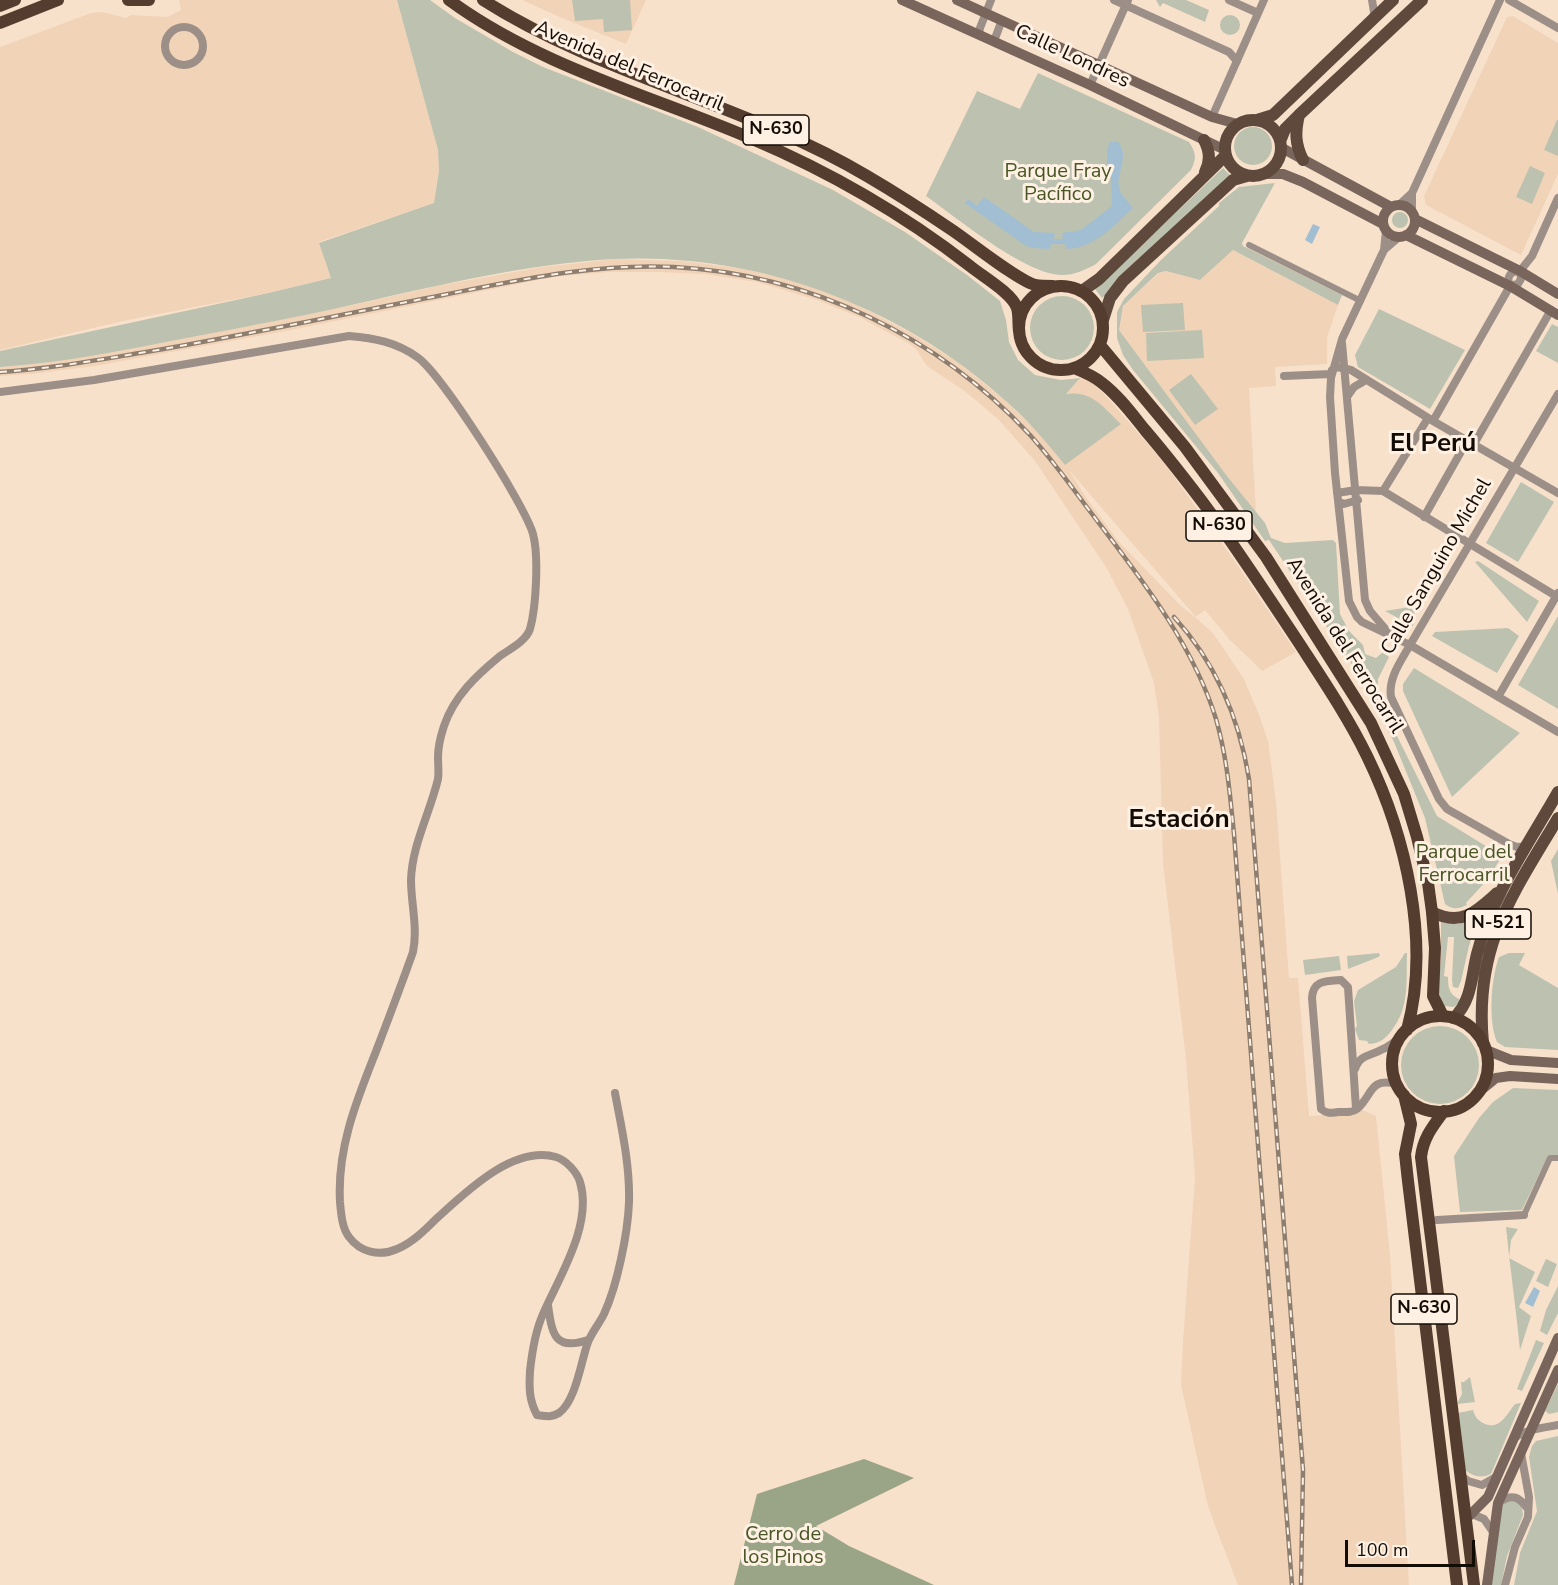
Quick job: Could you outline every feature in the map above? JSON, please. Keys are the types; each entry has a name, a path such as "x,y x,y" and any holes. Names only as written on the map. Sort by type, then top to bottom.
{"highway":[{"path":"0,6 15,0"},
{"path":"0,23 58,0"},
{"path":"128,0 149,0"},
{"name":"Avenida del Ferrocarril","path":"449,0 501,33 552,59 750,138 806,163 858,191 939,242 1006,294 1017,308 1019,331"},
{"name":"Avenida del Ferrocarril","path":"483,0 509,17 559,42 756,121 812,147 866,175 1034,284 1053,286"},
{"path":"0,32 24,13"},
{"path":"1019,331 1020,318 1030,299 1053,286"},
{"name":"N-630","path":"1053,286 1066,286 1082,291"},
{"path":"1074,368 1091,358 1100,345 1103,334 1103,320 1095,302 1082,291"},
{"name":"N-630","path":"1019,331 1022,344 1034,360 1051,369 1074,368"},
{"name":"Avenida del Ferrocarril","path":"1100,345 1185,447 1266,556 1361,706 1386,753 1404,794 1428,883 1435,948 1432,988 1436,1005 1449,1017"},
{"name":"Avenida del Ferrocarril","path":"1074,368 1102,383 1119,399 1180,472 1274,604 1339,706 1368,758 1399,842 1414,914 1417,971 1411,1015 1404,1033"},
{"path":"1404,1033 1426,1018 1449,1017 1472,1029 1485,1047 1488,1067 1479,1092"},
{"name":"N-630","path":"1404,1033 1393,1056 1394,1075 1411,1124 1405,1154 1407,1181 1457,1585"},
{"path":"1401,1090 1416,1105 1427,1110 1444,1112"},
{"name":"N-630","path":"1474,1585 1469,1516 1461,1475 1421,1157 1422,1146 1427,1135 1444,1112 1460,1107 1479,1092"},
{"path":"1451,1524 1469,1516"}],"main road":[{"name":"Calle Londres","path":"902,0 1090,85 1225,152"},
{"name":"Calle Londres","path":"957,0 1212,117 1237,124"},
{"path":"1247,176 1233,168 1225,152 1226,138 1237,124 1273,115 1393,0"},
{"path":"1266,174 1278,163 1285,129 1422,0"},
{"path":"1299,115 1296,137 1303,159"},
{"path":"1257,120 1272,126 1282,144 1303,159 1395,206 1408,208 1413,215 1520,271 1558,294"},
{"path":"1201,181 1209,161 1208,148 1204,140"},
{"path":"1082,291 1099,279 1201,181 1225,152"},
{"path":"1103,320 1110,298 1123,281 1233,180 1266,174 1282,174 1303,183 1403,236 1510,286 1554,312"},
{"path":"1385,227 1384,214 1395,206"},
{"path":"1403,236 1413,228 1413,215"},
{"name":"N-521","path":"1449,1017 1464,1006 1469,996 1480,942 1500,890 1558,792"},
{"name":"N-521","path":"1485,1047 1481,1021 1483,984 1496,930 1521,879 1558,818"},
{"path":"1432,912 1445,918 1460,918 1474,912 1500,890"},
{"path":"1485,1047 1511,1060 1558,1063"},
{"path":"1479,1092 1496,1078 1510,1076 1558,1079"},
{"path":"1469,1516 1488,1497 1558,1338"},
{"path":"1487,1585 1498,1503 1558,1370"}],"street":[{"path":"979,34 991,0"},
{"path":"1114,0 1127,3 1229,52 1237,61"},
{"path":"1229,0 1258,13"},
{"path":"1212,117 1264,0"},
{"path":"1372,0 1374,3 1372,20"},
{"path":"1413,215 1412,193 1500,0"},
{"path":"1509,0 1558,28"},
{"path":"1090,85 1127,3"},
{"path":"994,41 1002,20"},
{"path":"186,27 200,35 203,47 196,61 180,64 171,59 165,46 166,39 172,31 186,27"},
{"path":"1395,206 1412,193"},
{"path":"1383,491 1430,419 1510,286 1518,284 1521,279 1520,271 1532,256 1558,198"},
{"path":"1385,227 1384,250 1342,339 1331,374 1330,408 1349,601 1362,622 1410,645 1558,732"},
{"path":"1384,250 1403,236"},
{"path":"1249,245 1361,301"},
{"path":"1424,517 1527,349 1554,312"},
{"path":"0,392 94,380 349,336 372,338 404,348 420,358 436,375 492,459 528,520 536,550 534,607 529,633 465,687 444,724 438,756 439,775 414,857 411,880 415,940 413,952 354,1108 343,1147 339,1183 341,1215 347,1235 358,1247 371,1252 383,1253 398,1249 417,1236 461,1197 506,1166 532,1155 545,1154 562,1159 573,1170 580,1181 583,1203 575,1247 542,1315 534,1340 530,1403 537,1415 550,1417 560,1413 567,1403 579,1374 588,1340 604,1313 617,1273 629,1206 630,1174 615,1093"},
{"path":"1342,339 1365,600 1389,634"},
{"path":"1331,374 1337,367 1346,368 1558,493"},
{"path":"1284,376 1331,374 1365,380"},
{"path":"1347,397 1354,387 1365,380"},
{"name":"Calle Sanguino Michel","path":"1528,846 1517,847 1509,844 1447,809 1439,799 1391,697 1389,688 1410,645 1558,394"},
{"path":"1337,493 1356,490 1383,491 1469,544 1557,594 1498,697"},
{"path":"1339,502 1344,504 1358,501"},
{"path":"1349,601 1356,604 1365,600"},
{"path":"1356,1109 1348,987 1341,980 1324,981 1314,988 1312,998 1320,1107 1327,1113 1351,1112 1356,1109 1372,1088 1384,1082 1401,1090"},
{"path":"1354,1072 1359,1060 1385,1048 1404,1033"},
{"path":"1352,1035 1359,1047 1370,1053"},
{"path":"1355,1082 1360,1086 1372,1088"},
{"path":"1437,1220 1524,1215 1550,1158 1558,1158"},
{"path":"548,1304 550,1322 556,1336 565,1344 575,1345 588,1340"},
{"path":"1525,1411 1531,1430"},
{"path":"1513,1439 1531,1430 1558,1425"},
{"path":"1505,1585 1515,1547 1528,1517 1528,1497 1521,1452"},
{"path":"1461,1475 1468,1481 1482,1485 1496,1477"},
{"path":"1498,1503 1508,1497 1516,1497 1528,1509"},
{"path":"1469,1516 1484,1519 1493,1532"}],"shaded area":[{"path":"179,0 397,0 438,150 439,171 434,203 319,242 331,278 273,292 123,321 0,350 0,47 91,13 102,12 126,18 131,15 168,17 181,10"},
{"path":"522,0 646,0 626,44"},
{"path":"1513,16 1558,43 1558,174 1521,255 1426,205 1424,196 1507,17"},
{"path":"1233,250 1338,305 1327,338 1327,364 1275,367 1276,386 1249,388 1256,512 1119,330 1123,306 1159,273 1166,271 1200,280"},
{"path":"615,259 682,261 739,268 799,282 854,303 913,334 956,361 1006,401 1032,426 1048,414 1080,378 1091,382 1107,397 1165,464 1296,652 1262,671 1229,639 1205,610 1195,617 1213,633 1244,679 1268,741 1276,801 1289,978 1298,978 1309,1116 1354,1113 1358,1108 1376,1116 1390,1255 1409,1585 1238,1585 1214,1523 1207,1502 1181,1385 1195,1177 1186,1060 1163,863 1159,717 1154,683 1128,609 1106,567 1035,461 999,420 966,392 927,366 916,349 908,343 861,318 817,300 757,282 704,274 610,272 552,277 291,330 95,366 0,376 0,367 124,350 344,307 442,285 542,267","holes":["1069,470 1195,617 1181,606 1119,542"]}],"green space":[{"path":"397,0 430,0 455,18 543,67 698,127 833,190 905,232 1000,301 1009,342 1018,360 1035,375 1061,380 1080,378 1066,394 1075,393 1090,397 1121,424 1065,465 1023,417 966,368 921,338 874,313 825,292 774,276 721,265 668,259 614,259 518,270 297,317 120,351 0,367 0,351 331,278 319,243 434,203 439,171 438,150"},
{"path":"572,0 630,0 632,30 604,32 603,19 575,21"},
{"path":"1156,0 1186,0 1209,10 1205,22 1163,3 1160,7"},
{"path":"1230,15 1237,18 1240,25 1237,32 1230,35 1223,32 1220,25 1223,18"},
{"name":"Parque Fray Pacífico","path":"1038,73 1189,142 1195,156 1191,170 1096,264 1071,274 1047,273 1011,256 926,196 977,91 1020,109"},
{"path":"1558,120 1558,156 1544,150"},
{"path":"1253,127 1267,132 1272,146 1267,160 1253,165 1239,160 1234,146 1239,132"},
{"path":"1530,166 1545,173 1532,204 1516,197"},
{"path":"1223,168 1230,175 1102,298 1095,289"},
{"name":"Parque del Ferrocarril","path":"1275,183 1242,243 1243,246 1342,295 1338,305 1233,250 1200,280 1166,271 1158,273 1123,306 1119,330 1227,476 1265,523 1271,538 1285,543 1333,540 1336,543 1340,614 1349,631 1363,645 1365,654 1376,658 1383,652 1389,657 1378,679 1378,698 1437,816 1502,856 1488,879 1466,903 1467,905 1461,907 1453,908 1445,904 1425,818 1394,742 1355,669 1269,540 1265,541 1218,473 1133,370 1123,355 1117,338 1117,312 1124,299 1161,260 1219,206 1219,203 1239,187"},
{"path":"1400,212 1408,220 1400,228 1392,220"},
{"path":"1056,296 1068,296 1085,305 1092,316 1094,328 1092,340 1085,351 1068,360 1056,360 1044,355 1035,346 1030,334 1030,322 1035,310 1044,301"},
{"path":"1183,303 1185,330 1143,332 1141,305"},
{"path":"1379,309 1465,350 1430,409 1358,367 1355,355"},
{"path":"1552,324 1558,327 1558,363 1536,351"},
{"path":"1202,330 1204,358 1147,361 1146,333"},
{"path":"1191,374 1218,409 1195,425 1169,390"},
{"path":"1521,482 1554,502 1518,562 1486,543"},
{"path":"1478,561 1539,601 1527,622 1475,562"},
{"path":"1416,606 1413,626 1385,611"},
{"path":"1558,616 1558,709 1518,685"},
{"path":"1508,628 1519,636 1497,673 1432,636 1435,632"},
{"path":"1414,668 1520,733 1452,797 1403,691 1403,684"},
{"path":"1558,849 1558,894 1551,861"},
{"path":"1475,917 1477,919 1458,988 1453,987 1452,980 1454,937 1448,937 1444,976 1448,977 1452,993 1461,1000 1454,1007 1444,1006 1437,990 1441,961 1441,922 1458,924"},
{"path":"1379,953 1380,956 1348,969 1347,956"},
{"path":"1407,953 1406,993 1398,1021 1380,1042 1369,1044 1367,1041 1359,1040 1355,1029 1357,1026 1354,1001 1358,990 1396,967"},
{"path":"1509,953 1525,953 1519,965 1558,988 1558,1050 1505,1047 1497,1042 1492,1023 1492,988 1499,957"},
{"path":"1339,956 1341,970 1305,975 1303,960"},
{"path":"1440,1026 1455,1029 1467,1038 1476,1050 1479,1065 1476,1080 1467,1092 1455,1101 1440,1104 1425,1101 1413,1092 1404,1080 1401,1065 1404,1050 1413,1038 1425,1029"},
{"path":"1513,1088 1558,1090 1558,1155 1548,1156 1522,1210 1460,1212 1454,1156 1479,1118 1493,1102"},
{"path":"1506,1227 1518,1229 1511,1240 1509,1256 1508,1242"},
{"path":"1509,1258 1535,1272 1519,1307 1531,1316 1520,1350 1517,1319"},
{"path":"1546,1259 1557,1264 1548,1287 1536,1281"},
{"path":"1558,1286 1558,1313 1547,1335 1540,1331 1546,1310"},
{"path":"1536,1340 1544,1343 1522,1391 1517,1389"},
{"path":"1470,1377 1475,1402 1457,1404 1462,1394 1461,1382"},
{"path":"1558,1384 1558,1412 1549,1414 1545,1411"},
{"path":"1521,1403 1491,1474 1477,1476 1464,1469 1458,1413 1473,1410 1480,1422 1495,1425 1503,1420 1515,1404"},
{"path":"1558,1436 1558,1585 1514,1585 1520,1553 1537,1511 1529,1457 1532,1446 1536,1441"},
{"name":"Cerro de los Pinos","path":"864,1459 914,1478 816,1526 849,1546 934,1585 734,1585 757,1494"},
{"path":"1512,1500 1522,1507 1523,1515 1507,1556 1501,1585 1490,1585 1500,1509 1503,1503"}],"water":[{"path":"1110,142 1118,142 1123,153 1119,188 1133,208 1111,228 1086,245 1067,249 1065,244 1051,244 1050,249 1032,248 965,203 968,199 977,206 984,197 1034,232 1055,233 1054,239 1063,239 1062,233 1081,230 1112,206 1111,178 1107,174 1107,150"},
{"path":"1313,224 1320,227 1312,244 1305,240"},
{"path":"1534,1287 1540,1291 1533,1307 1525,1303"}],"railway":[{"path":"0,372 146,352 557,274 645,266 724,272 774,282 822,297 868,316 913,340 955,368 994,400 1051,459 1159,605 1192,660 1220,733 1228,776 1234,834 1292,1585"},
{"path":"1174,617 1202,653 1224,692 1239,734 1249,779 1303,1470 1301,1585"}],"district":[{"name":"El Perú","path":"1433,445"},
{"name":"Estación","path":"1179,821"}]}
